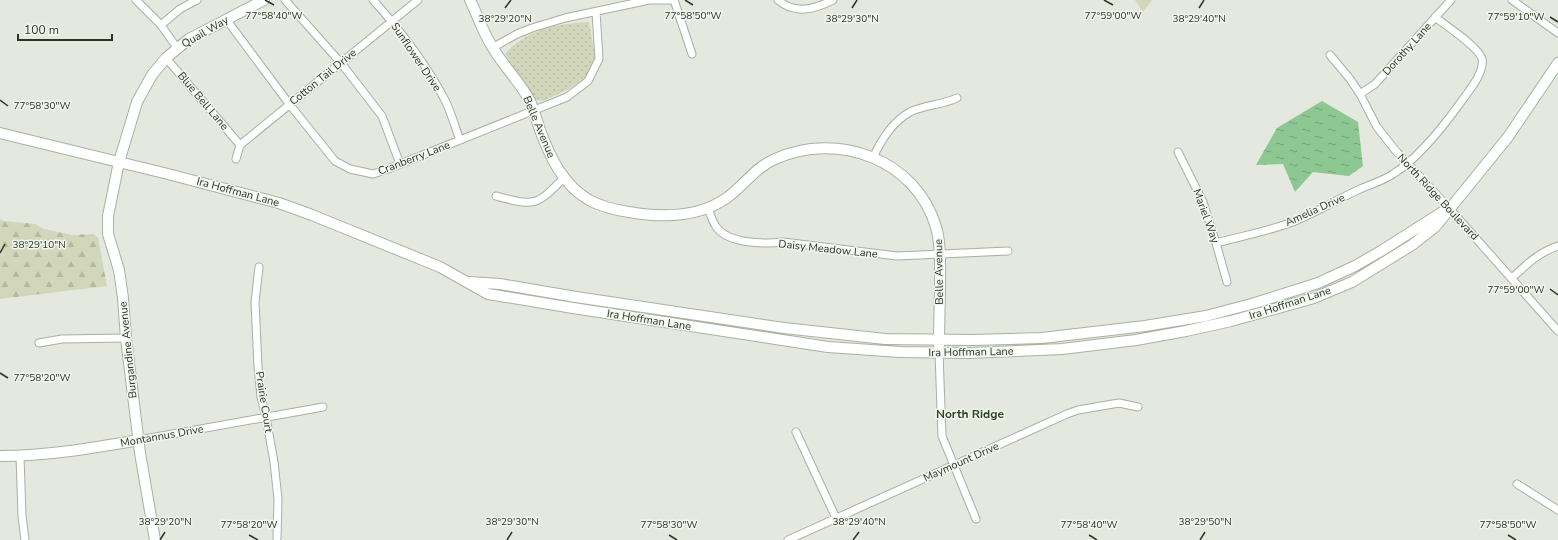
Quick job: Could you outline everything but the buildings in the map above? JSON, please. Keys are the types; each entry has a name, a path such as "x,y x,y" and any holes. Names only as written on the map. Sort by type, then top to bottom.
{"main road":[{"name":"Quail Way","path":"119,162 137,102 152,76 166,58 189,39 264,0"},
{"name":"Belle Avenue","path":"470,0 492,48 523,88 546,146 564,178 574,189 589,200 614,209 652,216 687,214 708,208 728,197 768,163 798,151 822,147 848,149 873,158 901,174 908,180 924,202 936,227 940,255 939,353"},
{"name":"Ira Hoffman Lane","path":"0,133 252,195 312,215 440,267 488,294 828,346 900,352 939,353 1062,349 1136,340 1231,321 1314,298 1352,282 1412,245 1435,227 1508,137 1558,63"},
{"name":"Burgandine Avenue","path":"119,162 108,216 108,234 119,270 139,440 155,540"},
{"name":"Ira Hoffman Lane","path":"466,281 500,284 576,297 784,328 885,339 972,340 1042,338 1145,326 1219,313 1318,283 1355,266 1449,208"},
{"name":"Montannus Drive","path":"0,456 20,456 88,449 139,440"}],"street":[{"path":"136,0 161,26 177,48"},
{"path":"161,26 180,9 197,0"},
{"path":"285,0 342,63 382,116 400,164"},
{"name":"Sunflower Drive","path":"373,0 392,21 426,67 445,100 460,140"},
{"name":"Cotton Tail Drive","path":"240,145 418,0"},
{"path":"492,48 517,34 565,18 649,0 674,0 692,54"},
{"path":"778,0 782,3 803,10 814,9 833,0"},
{"name":"Dorothy Lane","path":"1360,94 1375,84 1451,0"},
{"path":"1512,0 1558,33"},
{"name":"Cranberry Lane","path":"226,20 290,105 335,161 350,169 372,174 567,97 588,81 599,59 596,12"},
{"name":"Amelia Drive","path":"1216,243 1294,221 1393,175 1407,164 1447,122 1476,81 1482,66 1482,59 1478,53 1468,43 1435,18"},
{"name":"North Ridge Boulevard","path":"1330,55 1350,79 1360,94 1377,127 1407,164 1449,208 1558,331"},
{"name":"Blue Bell Lane","path":"166,58 240,145"},
{"path":"873,158 880,143 894,125 910,112 949,102 957,98"},
{"path":"236,160 240,145"},
{"name":"Mariel Way","path":"1178,152 1202,202 1227,282"},
{"path":"496,196 521,202 534,202 544,198 564,178"},
{"name":"Daisy Meadow Lane","path":"708,208 716,228 727,236 766,244 783,242 897,256 1008,251"},
{"path":"1512,278 1533,259 1549,248 1558,246"},
{"name":"Prairie Court","path":"258,267 255,302 261,397 274,462 278,500 277,538"},
{"path":"39,343 62,339 126,338"},
{"name":"Belle Avenue","path":"939,353 941,430 953,465 976,519"},
{"name":"Maymount Drive","path":"788,540 1073,412 1119,403 1138,407"},
{"name":"Montannus Drive","path":"139,440 323,407"},
{"path":"796,432 836,518"},
{"path":"20,456 22,516 25,540"},
{"path":"1517,484 1558,510"}],"green space":[{"path":"1135,0 1152,0 1143,12"},
{"path":"589,22 595,56 589,74 569,89 543,101 536,100 505,54 522,39 543,29 566,24"},
{"path":"0,219 4,221 35,224 44,229 72,235 94,234 98,238 107,286 0,299"}],"water":[{"path":"1322,101 1358,122 1363,166 1349,176 1313,172 1295,192 1283,164 1256,165 1277,128"}],"district":[{"name":"North Ridge","path":"970,414"}]}
